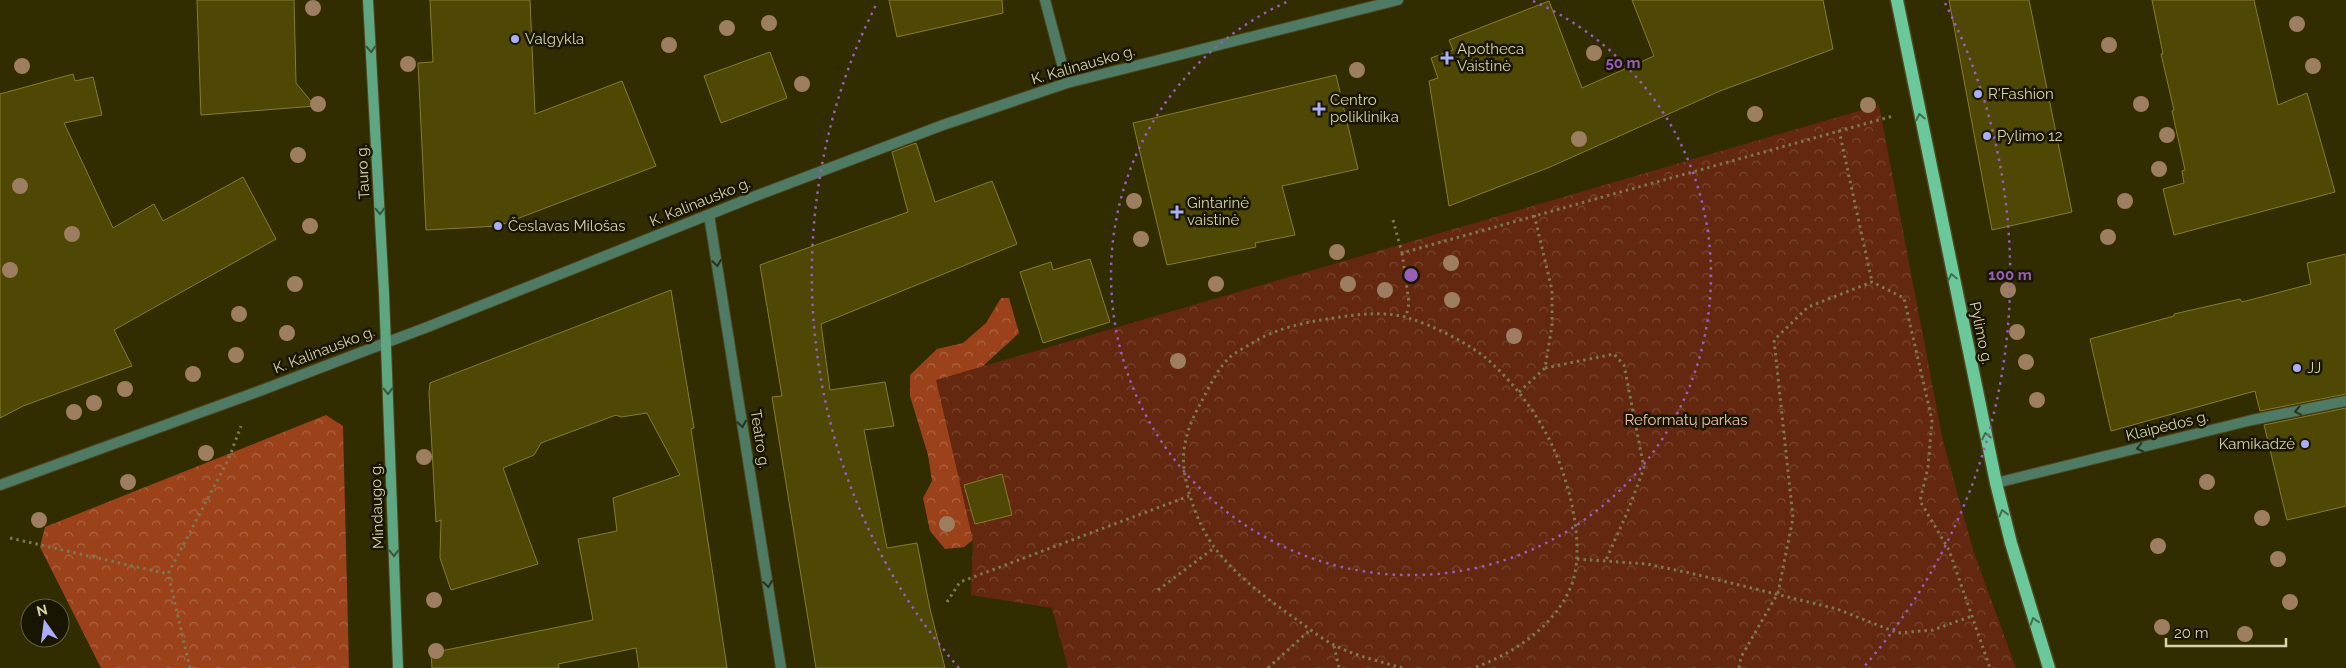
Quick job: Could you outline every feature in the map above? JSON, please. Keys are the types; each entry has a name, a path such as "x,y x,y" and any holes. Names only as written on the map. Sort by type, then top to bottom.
{"main road":[{"name":"Tauro g.","path":"368,0 386,342"},
{"name":"Pylimo g.","path":"1897,0 1996,483 2011,544 2049,668"},
{"name":"Mindaugo g.","path":"386,342 398,668"}],"street":[{"path":"1045,0 1067,83"},
{"name":"K. Kalinausko g.","path":"0,485 254,393 909,137 1067,83 1398,0"},
{"name":"Teatro g.","path":"709,215 781,668"},
{"name":"Klaipėdos g.","path":"1996,483 2252,420 2346,402"}],"path":[{"path":"1402,253 1534,214 1918,109"},
{"path":"1839,130 1872,282"},
{"path":"1534,214 1552,290 1552,326 1546,368"},
{"path":"1393,220 1402,253 1409,303 1406,317"},
{"path":"1739,668 1741,657 1778,593 1793,518 1774,340 1808,307 1872,282 1904,298 1932,420 1928,466 1920,501 1950,550 1990,668"},
{"path":"1402,668 1334,646 1243,579 1214,548 1189,496 1183,452 1190,423 1210,386 1230,357 1266,334 1309,322 1378,314 1406,317 1440,331 1485,358 1519,392 1548,437 1565,481 1574,512 1578,559 1571,588 1560,608 1531,638 1497,660 1473,668"},
{"path":"1519,392 1546,368 1614,354 1624,365 1644,468 1627,513 1605,562"},
{"path":"190,668 168,574 229,458 254,393"},
{"path":"948,602 960,582 1189,496"},
{"path":"10,538 168,574"},
{"path":"1158,590 1214,548"},
{"path":"1578,559 1647,564 1778,593 1837,609 1898,633 1933,630 1972,616"},
{"path":"1268,668 1311,629"},
{"path":"1334,646 1339,668"}],"green space":[{"name":"Reformatų parkas","path":"1879,105 1943,441 1974,553 2016,668 1068,668 1052,608 971,595 973,540 936,380"},
{"path":"1001,298 1009,298 1019,333 982,367 960,483 973,540 964,547 945,549 930,531 923,498 932,481 928,455 910,396 910,375 937,349 963,343 986,323"},
{"path":"326,415 343,426 349,668 101,668 70,607 70,598 66,598 40,547 45,527"}],"building":[{"path":"197,0 294,0 296,83 315,106 201,115"},
{"path":"430,0 530,0 535,114 622,81 656,166 498,226 426,230 418,63 433,62"},
{"path":"889,0 1002,0 1003,13 897,37"},
{"path":"1632,0 1823,0 1833,49 1720,91 1550,167 1449,206 1429,81 1438,78 1431,58 1453,50 1449,40 1549,1 1582,88 1654,56"},
{"path":"1949,0 2029,0 2072,212 1992,230"},
{"path":"2152,0 2254,0 2278,105 2307,93 2335,192 2174,235 2163,189 2184,183 2182,171 2185,170 2172,111 2174,110 2161,54 2163,54"},
{"path":"770,52 787,98 721,123 704,76"},
{"path":"73,74 75,81 93,77 102,115 64,123 113,228 154,204 163,221 243,177 276,239 114,330 132,366 23,406 0,418 0,94"},
{"path":"1336,75 1358,169 1282,186 1295,235 1255,243 1256,247 1167,265 1133,123"},
{"path":"916,143 935,202 992,181 1017,244 821,324 830,390 885,382 894,426 864,430 887,548 917,543 930,609 945,668 816,668 772,397 782,396 760,265 908,212 892,152"},
{"path":"2346,254 2346,394 2260,411 2255,391 2111,431 2090,339 2174,316 2174,314 2240,299 2242,302 2311,284 2307,263"},
{"path":"1090,259 1110,322 1043,343 1020,272 1051,262 1053,270"},
{"path":"671,290 694,428 691,429 727,668 639,668 636,648 558,664 559,668 432,668 431,653 593,620 578,539 617,531 613,498 680,475 647,413 621,417 616,415 541,443 534,455 503,468 538,564 451,590 440,558 441,520 436,522 430,383"},
{"path":"2346,408 2346,506 2287,520 2264,425"},
{"path":"1002,474 1012,515 975,524 964,485"}],"place":[{"name":"Valgykla","path":"515,39"},
{"name":"Apotheca Vaistinė","path":"1447,58"},
{"name":"R'Fashion","path":"1978,94"},
{"name":"Centro poliklinika","path":"1319,109"},
{"name":"Pylimo 12","path":"1987,136"},
{"name":"Gintarinė vaistinė","path":"1177,212"},
{"name":"Česlavas Milošas","path":"498,226"},
{"name":"JJ","path":"2297,368"},
{"name":"Kamikadzė","path":"2305,444"}]}
